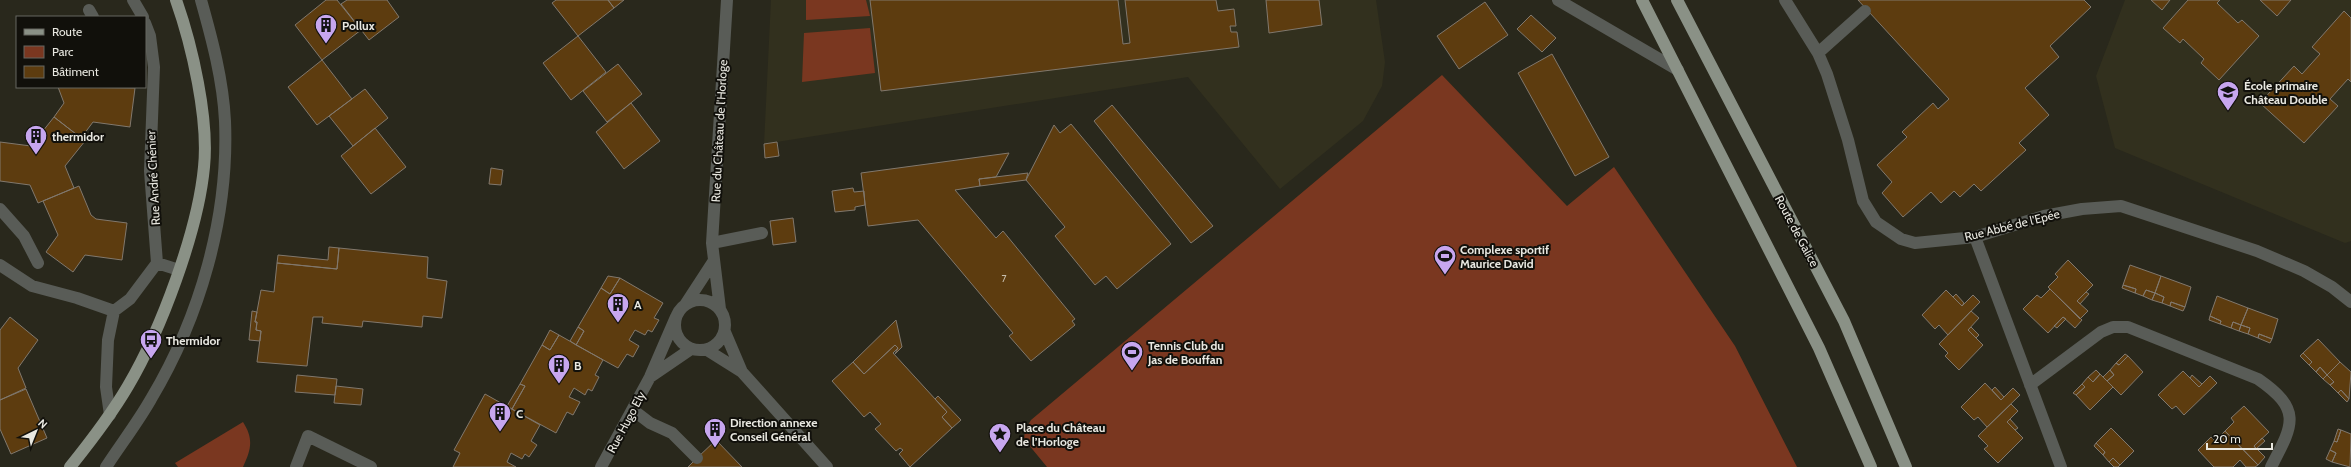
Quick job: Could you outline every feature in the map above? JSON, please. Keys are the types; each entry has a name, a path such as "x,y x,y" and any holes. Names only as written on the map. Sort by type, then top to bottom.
{"main road":[{"path":"70,467 110,415 129,385 179,270 200,194 204,166 204,148 195,74 176,0"},
{"path":"1642,0 1819,348 1871,467"},
{"name":"Route de Galice","path":"1677,0 1844,321 1906,467"}],"street":[{"path":"134,0 142,16"},
{"path":"106,467 152,398 170,361 198,296 214,238 224,179 225,121 220,75 201,0"},
{"name":"Rue du Château de l'Horloge","path":"720,309 713,262 712,243 727,0"},
{"path":"1558,0 1678,70"},
{"name":"Rue Abbé de l'Epée","path":"1785,0 1818,53 1827,74 1848,140 1862,201 1876,222 1901,239 1915,243 1974,236 2044,216 2074,210 2121,206 2257,250 2304,271 2332,288 2351,302"},
{"path":"1818,53 1865,11"},
{"name":"Rue André Chénier","path":"146,25 150,36 150,171 157,263"},
{"path":"0,209 24,236 38,263"},
{"path":"712,243 762,233"},
{"path":"1974,236 2061,467"},
{"path":"713,262 676,317 675,325 679,340 692,349 707,350 742,372 827,467"},
{"path":"110,415 106,387 108,340 114,311 130,299 157,263 179,270"},
{"path":"0,266 32,286 77,298 114,311"},
{"path":"685,305 699,300 707,301 720,309 724,315 725,332 742,372"},
{"name":"Rue Hugo Ely","path":"601,467 650,376 676,317"},
{"path":"2030,385 2101,332 2113,327 2128,327 2258,378 2271,388 2283,402 2291,417 2289,432 2271,467"},
{"path":"707,350 718,343 725,332"},
{"name":"Rue Hugo Ely","path":"650,376 692,349"},
{"path":"633,410 650,423 672,434 697,458"},
{"path":"296,467 308,436 371,467"}],"shaded area":[{"path":"771,0 1376,0 1385,62 1382,86 1363,121 1280,189 1188,77 764,144"},
{"name":"École primaire Château Double","path":"2125,0 2351,0 2351,241 2345,243 2115,148 2096,76"}],"green space":[{"path":"806,0 866,0 870,16 806,20"},
{"path":"870,28 875,73 802,82 804,33"},
{"name":"Complexe sportif Maurice David","path":"1442,75 1567,206 1614,167 1735,346 1797,467 1047,467 1024,439 1025,430 1031,420"},
{"path":"243,422 249,434 250,444 248,455 243,467 178,467 175,463"}],"building":[{"name":"Pollux","path":"326,0 337,0 361,30 322,60 295,25"},
{"name":"Pollux","path":"347,0 387,0 399,17 369,40 341,4"},
{"path":"556,0 608,0 614,8 578,36 552,3"},
{"path":"608,0 624,0 614,8"},
{"path":"870,0 1118,0 1123,44 1130,43 1125,0 1216,0 1218,11 1234,9 1236,26 1230,26 1231,32 1237,32 1239,47 881,91"},
{"path":"1266,0 1319,0 1322,25 1269,33"},
{"path":"1858,0 2084,0 2091,7 2050,46 2059,57 2025,88 2049,115 2019,143 2026,150 1981,191 1974,184 1960,197 1954,191 1941,203 1931,192 1903,217 1882,193 1892,182 1877,165 1907,137 1902,132 1933,103 1938,109 1949,99"},
{"path":"2151,0 2170,0 2162,10"},
{"path":"2188,0 2220,0 2217,3 2238,23 2242,20 2259,36 2219,80 2201,63 2204,59 2183,39 2180,43 2163,28"},
{"path":"2260,0 2291,0 2277,16"},
{"path":"1485,2 1508,35 1459,69 1437,36"},
{"path":"2344,11 2351,18 2351,82 2348,79 2330,99 2338,106 2304,143 2260,103 2294,66 2302,74 2320,54 2312,47"},
{"path":"1531,15 1556,38 1542,52 1517,29"},
{"path":"578,36 606,72 571,100 543,63"},
{"path":"1552,54 1609,157 1575,176 1518,73"},
{"path":"322,60 352,99 317,125 288,87"},
{"path":"618,64 642,94 607,122 583,91"},
{"name":"thermidor","path":"58,88 135,88 130,127 93,122 81,138 54,117 64,103"},
{"path":"365,89 388,118 353,146 329,116"},
{"path":"631,103 660,141 624,169 596,132"},
{"path":"1112,105 1213,226 1191,243 1094,121"},
{"name":"thermidor","path":"54,117 85,141 65,166 74,188 38,203 30,185 0,181 0,142 31,146"},
{"path":"1071,124 1171,244 1117,289 1106,276 1095,285 1055,236 1065,227 1026,180 1054,125 1060,133"},
{"path":"375,128 406,167 371,194 341,156"},
{"path":"777,142 779,156 765,158 764,144"},
{"path":"1009,153 996,177 979,179 980,186 955,190 996,238 1003,231 1075,319 1072,321 1075,325 1031,361 1009,336 1013,333 918,220 868,226 861,173"},
{"path":"491,168 503,170 501,185 489,184"},
{"path":"1028,173 1026,180 980,186 979,179"},
{"path":"79,186 91,215 96,219 127,223 122,260 85,255 73,272 46,252 58,235 43,201"},
{"path":"853,188 854,192 864,191 865,205 855,207 855,210 835,212 832,191"},
{"path":"793,218 796,242 773,245 770,221"},
{"path":"329,247 339,248 337,269 277,263 278,255 328,260"},
{"path":"339,248 428,257 427,278 447,281 442,318 423,316 422,327 363,321 362,327 322,323 323,317 313,317 307,366 257,362 261,331 256,330 257,322 255,322 261,290 274,292 277,263 337,269"},
{"path":"2068,260 2093,285 2077,301 2088,311 2080,319 2048,287 2058,277 2055,274"},
{"path":"2130,265 2161,276 2155,293 2146,290 2143,296 2135,293 2136,289 2123,285"},
{"path":"608,276 620,278 610,294 601,288"},
{"path":"2161,276 2191,287 2185,307 2171,302 2170,306 2162,303 2164,297 2155,293"},
{"name":"A","path":"620,278 663,303 654,318 659,320 652,332 648,330 645,335 635,330 629,340 639,346 633,357 627,354 618,368 576,345 584,331 578,327 601,288 610,294"},
{"path":"2123,285 2136,289 2135,293 2122,288"},
{"path":"2050,289 2082,320 2075,328 2063,317 2048,333 2023,309 2037,295 2041,298"},
{"path":"1946,290 1962,306 1973,295 1980,302 1948,335 1939,325 1935,329 1922,315"},
{"path":"2146,290 2155,293 2152,300 2143,296"},
{"path":"2086,292 2089,294 2080,304 2077,301"},
{"path":"2155,293 2164,297 2162,303 2152,300"},
{"path":"1956,294 1964,303 1962,306 1953,297"},
{"path":"2217,296 2248,308 2241,325 2233,322 2231,328 2220,324 2221,321 2210,316"},
{"path":"2171,302 2185,307 2183,311 2170,306"},
{"path":"2248,308 2278,319 2272,339 2259,334 2258,338 2248,334 2250,328 2241,325"},
{"path":"252,311 257,312 255,322 257,322 256,330 261,331 260,341 249,340"},
{"path":"1971,311 1979,318 1968,330 1983,345 1959,370 1945,356 1948,353 1939,344"},
{"path":"2210,316 2221,321 2220,324 2209,320"},
{"path":"10,317 38,340 18,368 26,388 0,400 0,330"},
{"path":"2063,317 2066,319 2057,328 2054,326"},
{"path":"896,320 902,347 895,354 898,348 895,345 864,374 853,362"},
{"path":"2233,322 2241,325 2239,331 2231,328"},
{"path":"2241,325 2250,328 2248,334 2239,331"},
{"path":"578,327 584,331 576,345 570,341"},
{"path":"1971,327 1979,335 1976,338 1968,330"},
{"path":"550,330 559,335 550,350 542,345"},
{"path":"2259,334 2272,339 2270,343 2258,338"},
{"name":"B","path":"559,335 603,360 595,375 599,377 592,391 588,389 585,395 574,388 569,397 580,402 573,415 567,412 556,433 512,409 525,386 520,384 542,345 550,350"},
{"path":"2318,339 2340,362 2327,375 2320,367 2316,372 2309,365 2312,362 2303,353"},
{"path":"895,345 898,348 893,353 947,412 942,417 952,428 910,467 899,454 903,450 900,448 896,451 875,429 881,424 870,412 864,417 832,381 853,362 864,374"},
{"path":"2303,353 2312,362 2309,365 2300,356"},
{"path":"2125,354 2128,356 2119,365 2116,363"},
{"path":"2128,356 2143,372 2121,395 2107,381 2114,375 2110,370 2116,363 2119,365"},
{"path":"2340,362 2351,372 2349,399 2341,390 2338,393 2330,385 2334,382 2327,375"},
{"path":"2320,367 2327,375 2323,379 2316,372"},
{"path":"2096,370 2100,374 2093,382 2088,377"},
{"path":"2110,370 2114,375 2107,381 2103,377"},
{"path":"2183,371 2199,387 2210,376 2217,383 2184,415 2176,406 2172,409 2158,395"},
{"path":"2100,374 2113,387 2090,410 2076,395 2085,387 2082,384 2088,377 2093,382"},
{"path":"297,375 337,379 335,395 295,392"},
{"path":"2192,375 2202,384 2199,387 2190,378"},
{"path":"2327,375 2334,382 2330,385 2323,379"},
{"path":"1985,383 2001,400 2013,388 2020,395 1987,427 1978,417 1974,420 1961,407"},
{"path":"520,384 525,386 512,409 507,406"},
{"path":"2082,384 2085,387 2076,395 2073,393"},
{"path":"336,386 363,389 361,405 334,403"},
{"path":"1995,387 2004,397 2001,400 1992,390"},
{"path":"26,389 47,438 11,454 0,429 0,400"},
{"path":"2341,390 2349,399 2347,402 2338,393"},
{"name":"C","path":"485,394 540,425 531,441 537,445 529,457 525,454 522,459 511,453 507,462 516,467 453,467 460,453 454,450"},
{"path":"938,396 961,420 952,428 942,417 947,412 935,399"},
{"path":"2011,404 2018,411 2007,422 2023,438 1998,463 1984,449 1988,446 1978,436"},
{"path":"2244,406 2269,432 2254,446 2265,457 2258,465 2225,431 2234,422 2231,418"},
{"path":"2010,419 2018,428 2015,430 2007,422"},
{"path":"2111,428 2134,451 2120,465 2113,458 2109,462 2103,455 2105,452 2096,443"},
{"path":"2338,429 2341,430 2337,442 2334,441"},
{"path":"2341,430 2351,434 2350,467 2332,462 2336,453 2330,450 2334,441 2337,442"},
{"path":"2225,431 2258,465 2255,467 2246,467 2240,460 2233,467 2214,467 2198,450 2211,437 2215,441"},
{"path":"2262,438 2265,441 2256,449 2254,446"},
{"name":"Direction annexe Conseil Général","path":"716,440 742,467 688,467 697,458"},
{"path":"2096,443 2105,452 2103,455 2094,446"},
{"path":"2330,450 2336,453 2332,462 2326,459"},
{"path":"2113,458 2120,465 2118,467 2114,467 2109,462"}],"place":[{"name":"Pollux","path":"326,44"},
{"name":"École primaire Château Double","path":"2228,112"},
{"name":"thermidor","path":"36,156"},
{"name":"Complexe sportif Maurice David","path":"1445,276"},
{"name":"A","path":"618,324"},
{"name":"Thermidor","path":"151,360"},
{"name":"Tennis Club du Jas de Bouffan","path":"1132,372"},
{"name":"B","path":"559,384"},
{"name":"C","path":"500,432"},
{"name":"Direction annexe Conseil Général","path":"715,448"},
{"name":"Place du Château de l’Horloge","path":"1000,454"}]}
